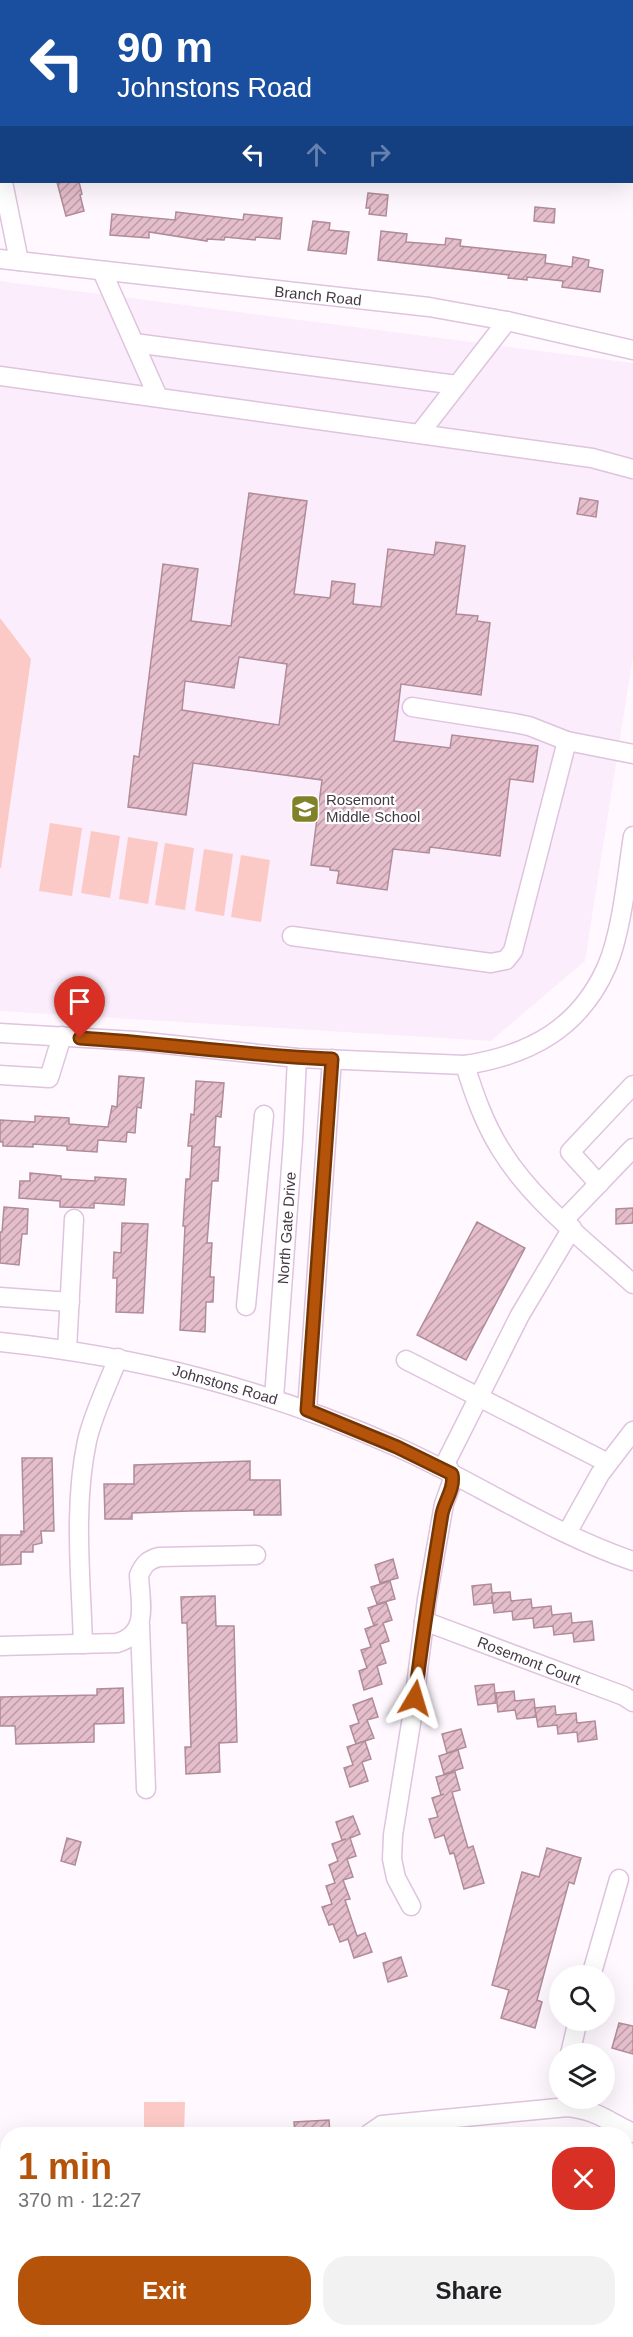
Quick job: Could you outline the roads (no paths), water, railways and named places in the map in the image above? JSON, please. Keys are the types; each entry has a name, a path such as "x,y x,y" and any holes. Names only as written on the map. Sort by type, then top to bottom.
{"street":[{"path":"3,183 18,261"},
{"name":"Branch Road","path":"0,259 429,307 507,321 633,350"},
{"path":"102,271 158,397"},
{"path":"420,433 507,321"},
{"path":"134,343 457,385"},
{"path":"0,376 592,458 633,469"},
{"path":"412,707 529,726 567,741 633,754"},
{"path":"292,936 491,963 506,960 513,951 567,741"},
{"path":"0,1033 135,1041 297,1058 465,1065 517,1053 542,1041 577,1014 593,993 608,964 616,939 633,836"},
{"path":"0,1075 49,1078 62,1036"},
{"name":"North Gate Drive","path":"274,1398 297,1058"},
{"path":"307,1410 332,1059"},
{"path":"465,1065 484,1119 500,1150 526,1185 633,1284"},
{"path":"599,1184 570,1152 633,1085"},
{"path":"246,1306 264,1115"},
{"path":"411,1906 396,1878 392,1859 393,1835 412,1717 424,1621 444,1504 452,1488 452,1474 446,1462 568,1224 599,1184 627,1164 633,1148"},
{"path":"67,1350 74,1219"},
{"path":"254,1225 287,1228"},
{"path":"0,1297 70,1302"},
{"name":"Johnstons Road","path":"0,1342 118,1358 206,1377 274,1398 397,1447 567,1533 633,1561"},
{"path":"83,1644 79,1511 81,1474 87,1438 118,1358"},
{"path":"406,1360 608,1463"},
{"path":"567,1533 608,1463 633,1431"},
{"path":"146,1789 139,1575 142,1567 149,1560 159,1557 256,1555"},
{"name":"Rosemont Court","path":"424,1621 624,1696 633,1702"},
{"path":"0,1646 117,1643 135,1634 140,1625"},
{"path":"594,1965 619,1879"},
{"path":"379,2127 549,2105"},
{"path":"587,2109 623,2127"}],"place":[{"name":"Rosemont Middle School","path":"305,809"}]}
